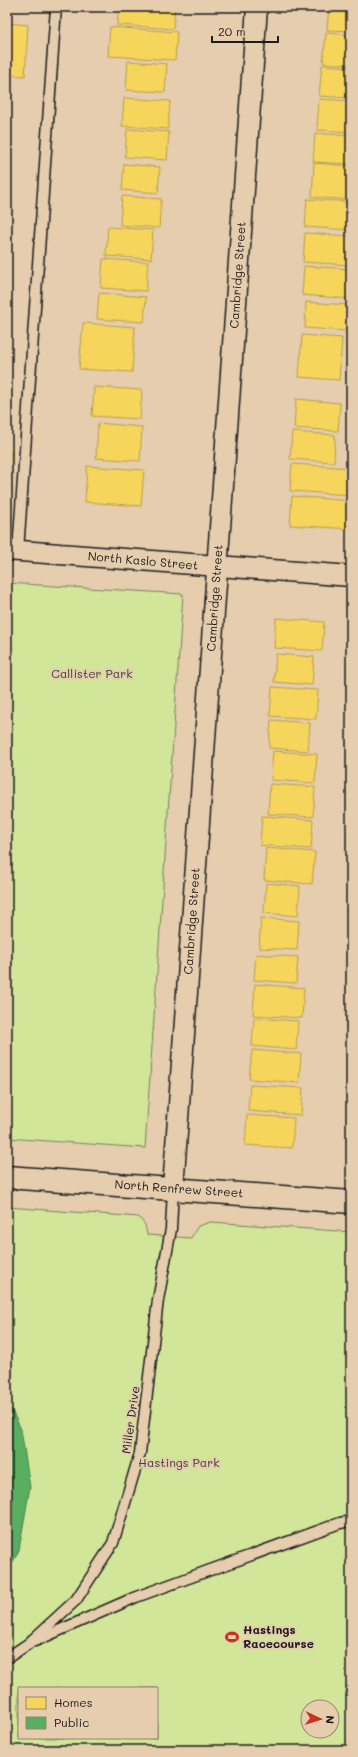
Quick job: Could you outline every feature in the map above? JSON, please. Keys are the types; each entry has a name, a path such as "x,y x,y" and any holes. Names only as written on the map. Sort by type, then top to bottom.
{"street":[{"name":"Cambridge Street","path":"173,1189 257,7"},
{"name":"North Kaslo Street","path":"13,550 217,567 351,576"},
{"name":"North Renfrew Street","path":"7,1177 351,1202"}],"lane":[{"path":"13,550 56,7"},
{"name":"Miller Drive","path":"7,1658 28,1644 76,1600 113,1543 140,1453 158,1300 171,1228 173,1189"},
{"path":"351,1195 351,1202"},
{"path":"28,1644 136,1597 340,1523 351,1521"}],"green space":[{"name":"Callister Park","path":"7,583 183,594 145,1148 7,1138"},
{"name":"Hastings Park","path":"7,1207 139,1217 145,1225 147,1235 191,1238 198,1226 211,1222 351,1232 351,1750 7,1750"}],"building: Homes":[{"path":"119,7 175,7 173,29 117,25"},
{"path":"329,7 351,7 351,31 327,30"},
{"path":"7,23 28,25 25,76 7,75"},
{"path":"110,27 177,32 175,60 108,56"},
{"path":"326,33 351,35 351,65 323,63"},
{"path":"128,61 167,64 165,92 126,90"},
{"path":"322,65 351,67 351,98 319,96"},
{"path":"124,98 170,101 168,129 122,126"},
{"path":"319,99 351,101 351,132 317,130"},
{"path":"127,129 169,132 167,160 125,157"},
{"path":"315,133 351,136 351,164 313,162"},
{"path":"314,163 351,166 351,200 312,197"},
{"path":"124,164 160,167 158,193 122,190"},
{"path":"122,196 161,199 159,228 120,225"},
{"path":"307,199 351,202 351,230 305,227"},
{"path":"108,227 153,230 151,259 106,256"},
{"path":"305,233 351,236 351,265 303,262"},
{"path":"103,259 148,262 146,291 101,288"},
{"path":"304,266 351,269 351,299 302,295"},
{"path":"99,293 146,297 144,322 97,319"},
{"path":"306,302 348,305 346,331 305,328"},
{"path":"83,323 135,327 132,372 79,369"},
{"path":"302,335 342,338 339,380 299,377"},
{"path":"94,387 142,390 140,419 92,416"},
{"path":"296,399 340,403 338,431 294,428"},
{"path":"98,423 142,427 140,461 96,458"},
{"path":"292,432 335,435 334,462 290,459"},
{"path":"7,452 11,452 8,495 7,495"},
{"path":"292,464 351,468 351,495 290,491"},
{"path":"87,466 144,470 141,506 85,502"},
{"path":"292,496 351,501 351,529 290,525"},
{"path":"276,618 324,622 322,651 274,648"},
{"path":"276,654 314,657 312,685 274,682"},
{"path":"272,687 318,690 316,719 270,716"},
{"path":"271,720 310,723 308,751 269,748"},
{"path":"273,751 317,754 315,783 271,780"},
{"path":"270,784 315,787 313,817 268,814"},
{"path":"262,816 313,820 311,849 260,845"},
{"path":"266,848 315,852 312,884 264,880"},
{"path":"266,883 300,886 298,916 264,913"},
{"path":"261,918 299,921 297,950 259,948"},
{"path":"256,954 298,957 296,983 254,980"},
{"path":"255,984 304,988 302,1018 253,1015"},
{"path":"254,1018 298,1021 296,1050 252,1046"},
{"path":"252,1050 301,1054 299,1083 249,1079"},
{"path":"250,1085 303,1088 301,1115 248,1111"},
{"path":"247,1115 294,1118 292,1148 245,1145"}],"building: Public":[{"path":"7,1401 21,1429 30,1487 19,1550 7,1574"}],"place":[{"name":"Hastings Racecourse","path":"232,1637"}]}
